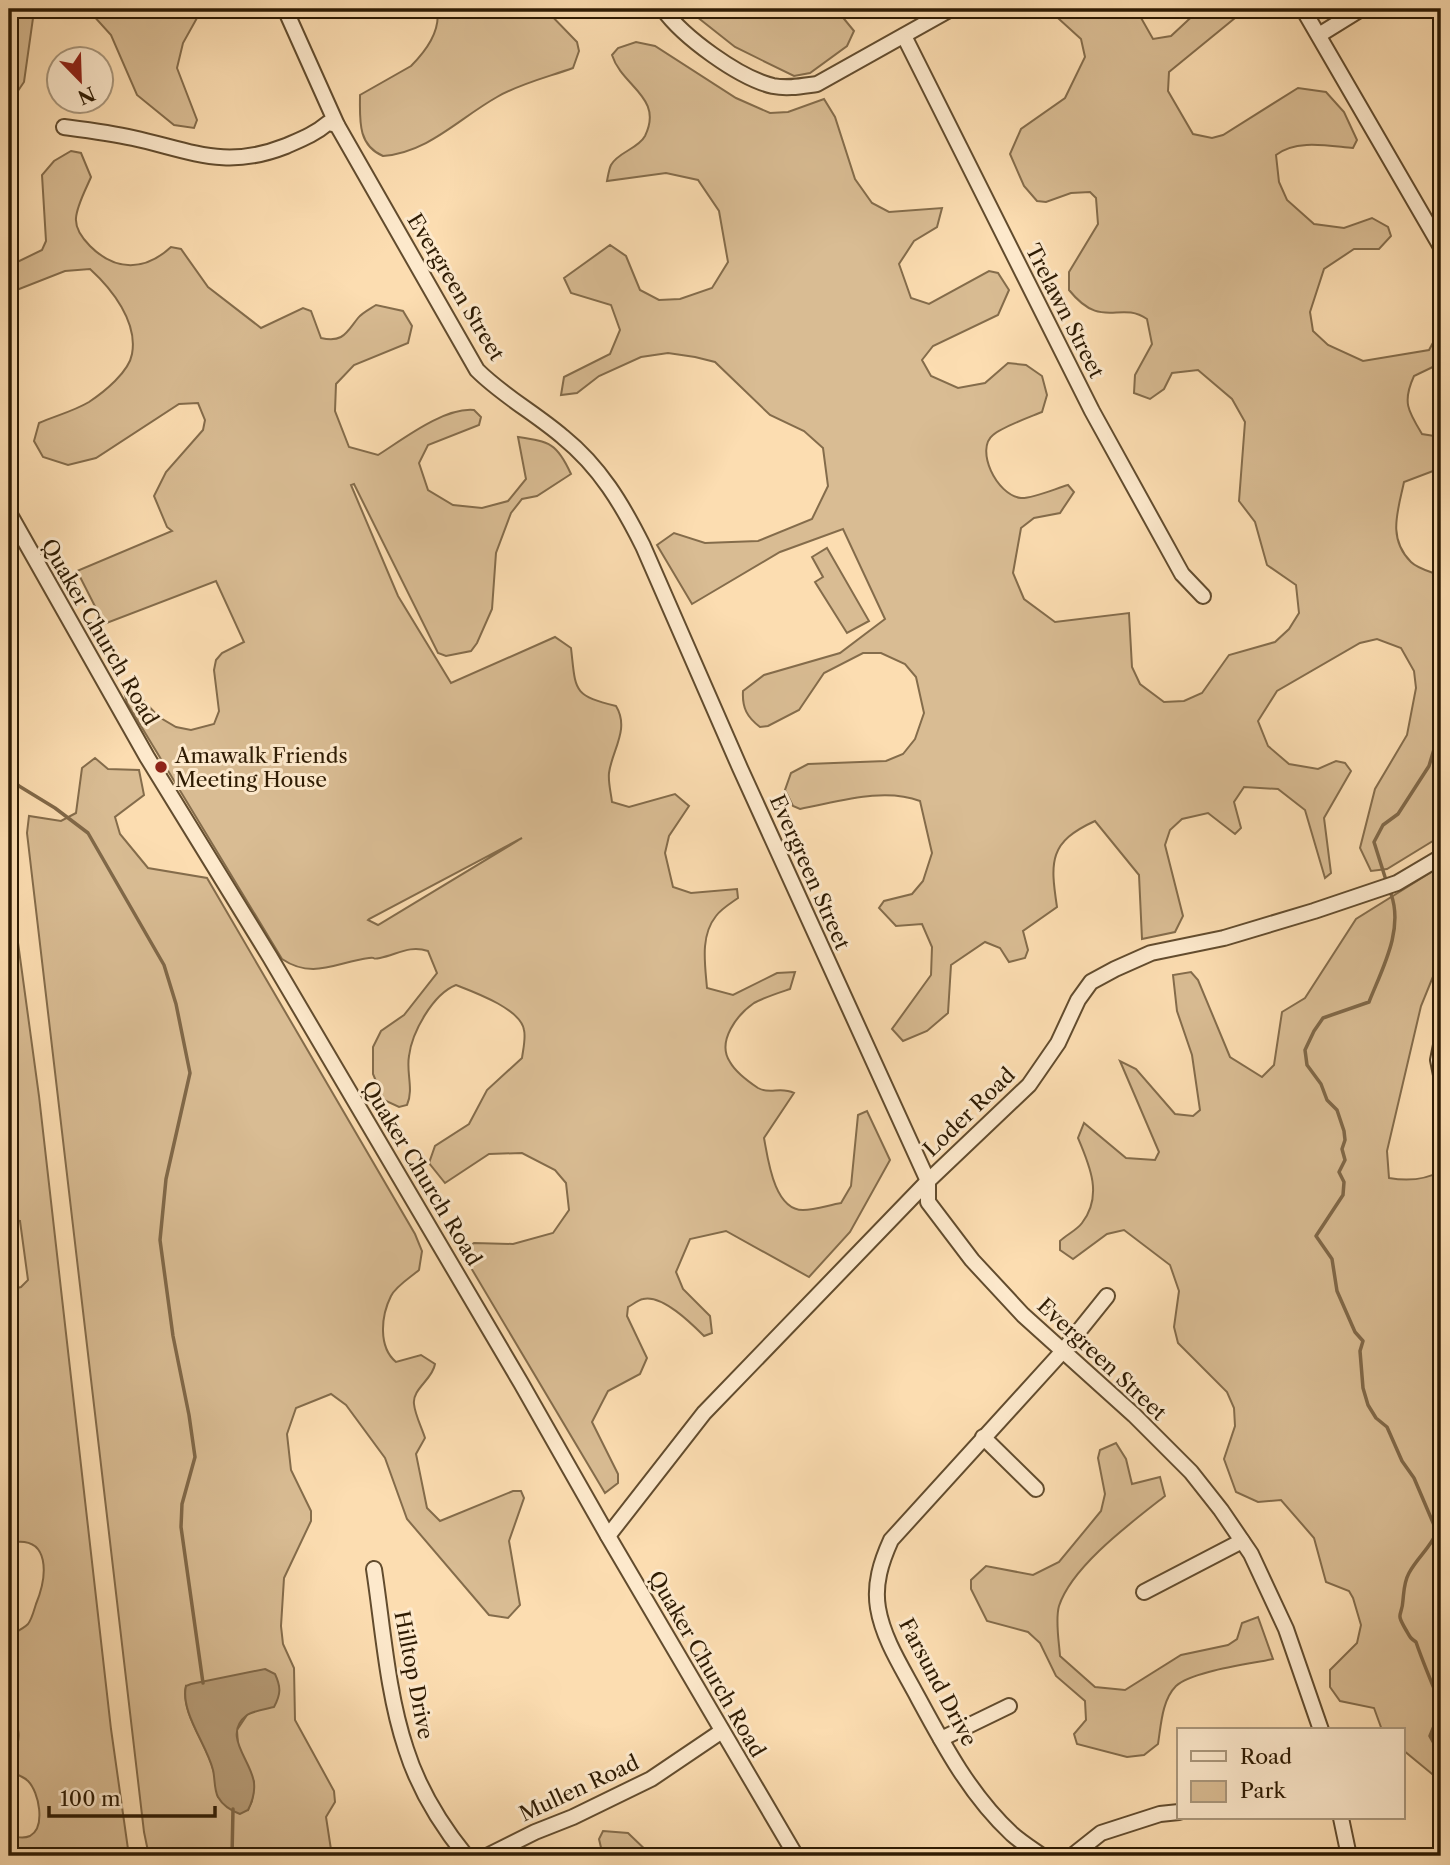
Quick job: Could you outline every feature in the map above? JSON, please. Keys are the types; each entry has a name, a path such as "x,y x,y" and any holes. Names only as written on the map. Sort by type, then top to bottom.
{"street":[{"name":"Evergreen Street","path":"285,9 337,125 477,370 491,384 563,437 596,468 622,504 928,1181 928,1202 972,1260 1023,1315 1134,1415 1191,1472 1251,1554 1286,1629 1320,1728"},
{"path":"663,9 686,35 742,74 774,86 792,88 817,84 951,9"},
{"path":"1303,9 1441,247"},
{"path":"1319,34 1361,9"},
{"name":"Trelawn Street","path":"904,36 1098,423 1182,574 1203,596"},
{"path":"64,127 132,137 198,156 236,158 265,154 315,134 328,122 337,125"},
{"name":"Quaker Church Road","path":"9,513 147,757 270,957 522,1383 608,1536 796,1856"},
{"name":"Loder Road","path":"608,1536 704,1413 928,1181 1029,1086 1058,1043 1078,1000 1091,982 1152,953 1237,934 1397,883 1441,857"},
{"path":"1441,1045 1438,1060 1441,1075"},
{"name":"Farsund Drive","path":"1042,1856 1012,1834 974,1791 941,1739 884,1629 878,1607 878,1585 881,1561 891,1540 1062,1352 1107,1296"},
{"path":"983,1437 1037,1489"},
{"path":"1144,1592 1242,1541"},
{"name":"Hilltop Drive","path":"374,1569 393,1695 406,1749 439,1819 466,1856"},
{"path":"941,1739 1009,1706"},
{"name":"Mullen Road","path":"487,1856 651,1779 722,1731"},
{"path":"1072,1856 1101,1833 1160,1814 1177,1812"},
{"path":"1341,1820 1349,1856"}],"green space":[{"path":"9,9 46,9 33,18 24,82 9,104"},
{"path":"84,9 202,9 183,43 177,68 197,120 194,128 174,125 137,95 111,35"},
{"path":"437,9 545,9 577,42 579,51 573,68 506,92 429,141 400,153 383,156 368,145 364,138 360,122 360,95 417,60 427,47 437,25"},
{"path":"687,9 836,9 854,31 847,46 810,73 794,76 735,47"},
{"path":"1048,9 1136,9 1153,39 1171,36 1200,9 1246,9 1169,72 1168,91 1193,134 1212,138 1223,135 1298,88 1326,92 1344,112 1357,140 1353,148 1303,145 1284,150 1276,155 1279,182 1287,200 1314,224 1344,228 1372,218 1388,227 1391,236 1379,249 1354,249 1324,269 1310,312 1313,331 1328,345 1363,361 1429,350 1441,328 1441,363 1414,376 1408,393 1408,406 1422,434 1441,437 1441,468 1404,482 1396,524 1399,543 1411,562 1441,576 1441,836 1387,869 1371,871 1360,848 1375,789 1407,735 1416,688 1414,671 1401,648 1377,639 1360,643 1277,691 1258,721 1268,746 1289,764 1318,769 1336,761 1345,763 1351,771 1324,818 1331,873 1325,878 1305,810 1278,789 1244,787 1234,802 1241,828 1235,834 1208,813 1182,819 1170,830 1165,845 1183,916 1175,932 1142,939 1139,875 1095,821 1080,829 1061,845 1054,865 1057,907 1023,931 1028,950 1025,958 1009,962 1000,948 985,942 951,965 948,1013 927,1031 903,1041 892,1029 931,975 932,947 922,924 896,926 879,908 884,901 912,894 923,881 932,853 920,801 891,795 876,796 800,809 793,806 785,790 791,773 808,764 886,761 903,754 915,739 924,713 916,677 905,664 881,653 863,653 824,673 799,710 768,726 760,727 755,723 746,712 743,702 743,691 764,675 840,653 885,619 843,529 780,552 692,604 657,545 674,533 705,543 758,541 812,519 828,486 823,448 804,431 770,415 715,362 695,357 668,353 641,357 599,376 577,393 561,395 564,377 610,354 620,330 611,305 571,293 564,278 610,245 626,256 640,290 659,300 680,299 712,288 728,262 719,211 698,180 666,173 607,181 614,161 642,140 649,123 646,102 624,76 612,55 618,48 636,42 655,46 736,98 770,113 788,112 824,99 835,117 855,179 872,203 889,212 942,208 937,227 914,241 899,264 911,298 929,304 989,271 998,273 1009,290 998,315 933,346 922,360 931,376 958,388 985,383 1008,363 1026,365 1042,376 1047,395 1042,412 997,432 988,442 986,450 987,460 996,480 1012,495 1026,498 1068,485 1074,492 1060,513 1034,518 1021,528 1013,573 1024,599 1055,622 1129,613 1132,667 1140,684 1164,702 1184,701 1202,693 1229,655 1275,642 1289,629 1299,613 1296,585 1267,565 1255,522 1239,501 1245,422 1232,399 1198,370 1172,373 1164,389 1150,399 1134,393 1135,375 1152,344 1147,319 1128,312 1110,313 1091,309 1069,290 1069,272 1098,224 1096,198 1090,192 1071,193 1046,202 1037,201 1024,186 1010,154 1021,129 1065,98 1085,57 1081,39"},
{"path":"71,151 81,153 91,177 78,208 76,222 82,237 90,246 110,260 130,265 151,261 171,247 181,249 208,287 261,328 303,308 311,311 321,338 334,339 343,336 360,316 376,305 403,311 412,326 408,343 354,365 336,384 335,411 349,447 378,455 437,419 462,410 474,410 481,417 479,425 428,445 419,463 428,490 453,505 482,508 508,501 526,479 518,437 545,443 557,450 571,474 537,496 522,499 511,513 496,553 492,609 477,643 471,651 446,656 438,653 354,484 351,485 398,596 451,683 555,637 571,648 579,689 591,698 616,706 620,715 621,731 609,773 612,802 629,807 675,794 689,806 669,836 665,853 673,887 691,893 737,889 738,898 718,913 708,932 705,950 707,988 733,995 777,973 795,972 790,989 754,1003 742,1014 731,1029 726,1045 726,1054 732,1065 754,1086 767,1091 784,1090 794,1093 764,1138 774,1182 785,1202 793,1208 803,1210 841,1203 851,1186 858,1115 867,1111 890,1160 850,1232 809,1277 726,1231 690,1239 676,1272 683,1289 710,1316 712,1333 704,1336 676,1311 659,1301 643,1299 628,1307 627,1316 647,1358 640,1374 608,1391 592,1422 618,1474 618,1483 605,1493 461,1251 474,1243 513,1244 553,1233 569,1210 566,1183 555,1170 522,1153 489,1154 445,1183 429,1163 435,1146 469,1124 487,1090 522,1058 525,1037 521,1022 506,1008 456,985 432,1005 414,1036 409,1056 410,1093 407,1105 399,1107 384,1100 373,1074 373,1047 381,1031 404,1015 437,973 428,951 410,950 315,969 293,965 282,959 127,703 125,695 139,696 159,717 176,727 191,730 214,724 219,711 214,670 216,660 222,653 244,642 216,581 104,624 77,571 172,531 167,527 154,496 166,472 203,430 205,420 198,403 179,404 96,458 68,465 43,457 34,441 39,423 83,405 108,387 130,361 133,342 122,307 90,269 65,271 9,293 9,266 42,250 46,241 42,175 54,161","holes":["522,838 378,925 368,920"]},
{"path":"827,548 869,621 847,633 815,582 823,577 812,557"},
{"path":"95,758 108,769 139,770 144,795 115,817 120,834 148,868 207,878 415,1234 422,1251 419,1270 393,1292 385,1313 383,1331 386,1348 396,1362 421,1355 435,1364 414,1399 425,1438 416,1454 427,1508 440,1521 513,1491 521,1491 524,1498 509,1541 520,1605 508,1618 489,1615 407,1519 385,1458 346,1405 331,1394 296,1408 287,1434 291,1470 311,1511 311,1521 284,1578 281,1626 283,1644 294,1668 295,1720 334,1791 335,1802 326,1817 332,1856 149,1856 144,1832 27,833 29,816 61,821 76,813 82,768","holes":["186,1686 247,1715 237,1730 238,1745 254,1782 248,1810 218,1797 210,1760 187,1707"]},
{"path":"1441,866 1441,957 1421,1006 1387,1151 1389,1178 1415,1179 1441,1171 1441,1793 1437,1778 1404,1751 1404,1728 1381,1728 1374,1708 1340,1701 1330,1687 1330,1670 1357,1643 1361,1625 1353,1598 1349,1591 1326,1582 1314,1538 1281,1500 1258,1502 1236,1492 1224,1459 1235,1426 1234,1408 1227,1392 1178,1343 1174,1327 1179,1291 1170,1265 1124,1230 1107,1234 1073,1259 1060,1250 1060,1241 1082,1223 1092,1202 1090,1170 1078,1138 1084,1123 1126,1158 1155,1160 1159,1152 1120,1061 1136,1069 1175,1114 1193,1116 1200,1110 1192,1055 1177,1011 1173,975 1191,972 1198,980 1230,1057 1262,1077 1274,1065 1282,1012 1305,998 1356,919"},
{"path":"9,877 39,1096 111,1729 129,1856 9,1856 9,1835 22,1838 35,1832 39,1809 32,1786 24,1778 9,1771 9,1752 14,1751 19,1737 9,1698 9,1636 31,1620 44,1570 43,1560 33,1545 23,1542 9,1543 9,1512 16,1497 9,1478 9,1290 21,1287 28,1280 20,1221 9,1220"},
{"path":"1116,1443 1126,1459 1132,1484 1160,1477 1165,1496 1104,1546 1066,1591 1058,1612 1060,1656 1095,1687 1125,1690 1181,1655 1228,1645 1237,1639 1242,1623 1258,1617 1273,1659 1208,1672 1176,1686 1163,1713 1158,1744 1144,1755 1127,1757 1077,1744 1074,1734 1086,1720 1085,1701 1056,1676 1040,1643 1028,1632 987,1621 971,1589 971,1580 986,1566 1033,1575 1059,1562 1101,1511 1105,1494 1098,1458 1100,1450"},
{"path":"603,1831 628,1833 652,1856 603,1856 599,1839"}],"shaded area":[{"path":"265,1669 275,1674 279,1694 274,1707 247,1715 237,1731 237,1740 254,1786 248,1810 240,1814 225,1806 217,1794 210,1760 187,1707 186,1686"}],"waterway":[{"path":"1385,877 1374,842 1383,825 1398,814 1429,766 1435,746 1434,729 1441,720"},
{"path":"9,776 19,786 88,833 164,965 176,1004 190,1073 166,1179 160,1240 173,1336 195,1457 182,1504 181,1527 203,1683"},
{"path":"1391,894 1395,921 1393,935 1369,1002 1323,1018 1305,1050 1307,1065 1321,1084 1327,1100 1337,1110 1345,1140 1342,1149 1345,1160 1339,1172 1344,1182 1343,1195 1316,1236 1332,1259 1337,1291 1355,1332 1363,1341 1360,1351 1363,1388 1368,1405 1376,1418 1387,1427 1402,1461 1414,1478 1437,1532 1407,1576 1400,1617 1409,1636 1416,1642 1434,1689 1439,1714 1430,1736 1441,1756"},
{"path":"232,1856 233,1809"}],"place":[{"name":"Amawalk Friends Meeting House","path":"161,767"}]}
